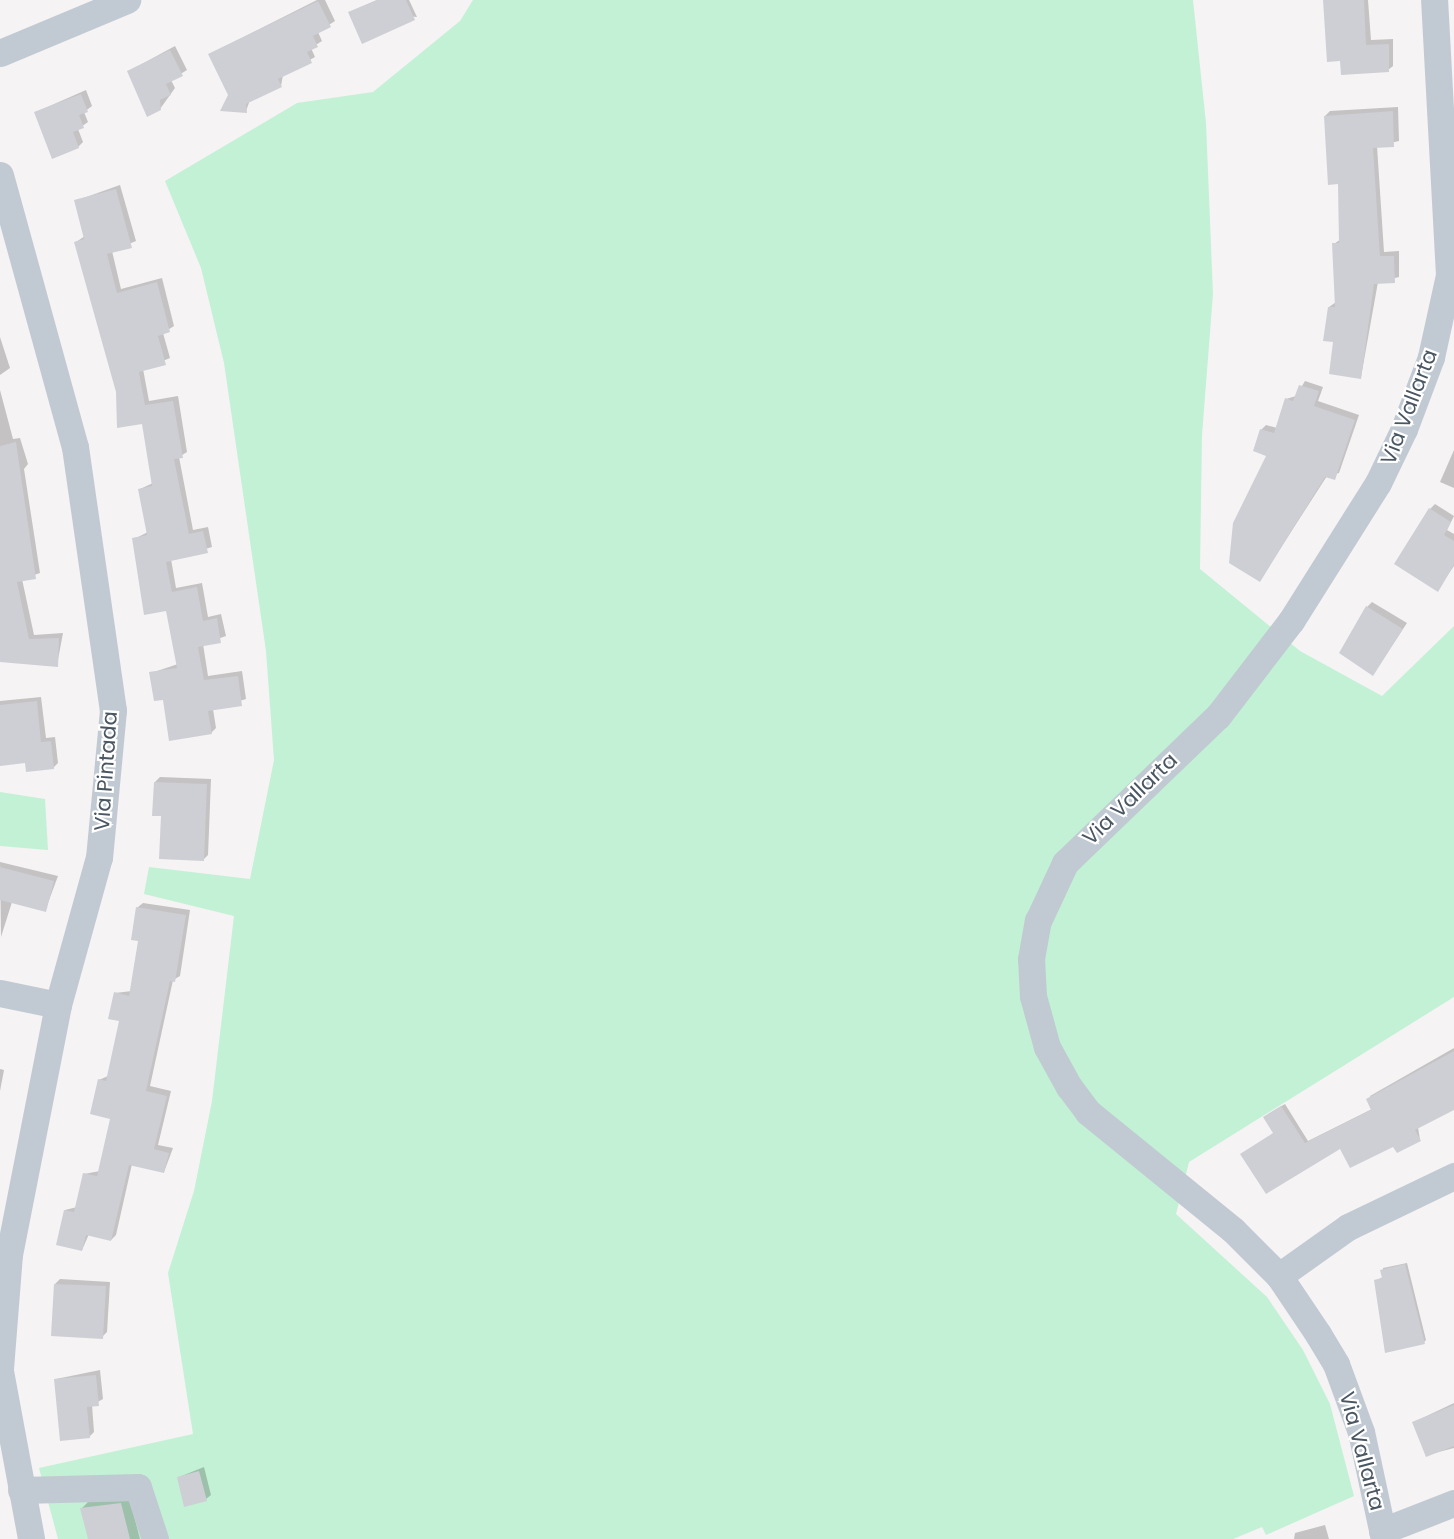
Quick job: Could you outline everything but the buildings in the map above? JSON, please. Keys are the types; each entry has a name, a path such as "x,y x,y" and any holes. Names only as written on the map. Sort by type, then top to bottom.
{"street":[{"path":"0,53 127,0"},
{"name":"Via Vallarta","path":"1383,1535 1361,1432 1341,1375 1279,1276 1233,1230 1082,1104 1047,1047 1033,996 1031,959 1038,921 1065,863 1218,716 1291,621 1378,483 1431,357 1451,275 1434,0"},
{"name":"Via Pintada","path":"0,175 75,447 112,710 99,857 58,1005 9,1254 0,1370 31,1539"},
{"path":"0,993 58,1005"},
{"path":"1279,1276 1348,1227 1454,1176"},
{"path":"21,1490 138,1487 155,1539"},
{"path":"1383,1535 1454,1503"}],"green space":[{"path":"473,0 1193,0 1206,123 1213,294 1202,435 1200,569 1300,651 1382,696 1454,626 1454,997 1189,1162 1176,1214 1267,1297 1303,1350 1330,1404 1354,1496 1266,1535 1262,1527 1233,1539 58,1539 39,1468 193,1434 168,1273 194,1191 212,1101 234,916 144,894 149,867 250,879 274,760 266,651 224,363 201,268 165,181 297,103 373,92 460,21"},
{"path":"0,792 45,799 48,850 0,846"}]}
